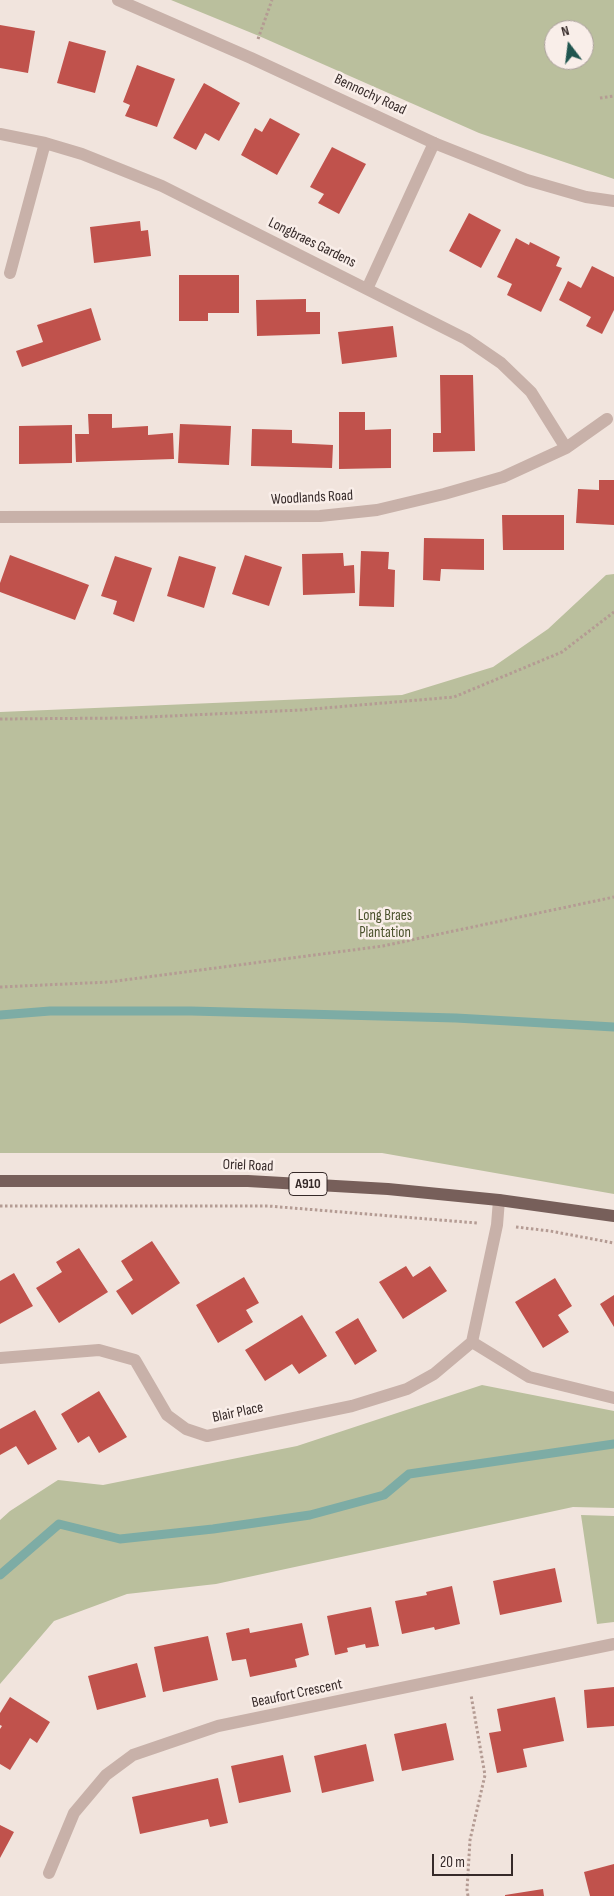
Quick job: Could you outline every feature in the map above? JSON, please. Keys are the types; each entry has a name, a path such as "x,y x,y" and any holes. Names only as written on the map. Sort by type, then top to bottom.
{"main road":[{"name":"Oriel Road","path":"0,1181 248,1181 388,1189 498,1200 614,1216"}],"street":[{"name":"Bennochy Road","path":"118,0 251,58 434,143 527,180 586,197 614,200"},
{"name":"Longbraes Gardens","path":"0,134 45,143 82,154 162,186 466,339 501,363 531,392 566,448"},
{"path":"10,273 45,143"},
{"path":"367,289 434,143"},
{"name":"Woodlands Road","path":"0,517 320,516 377,510 444,494 502,477 566,448 607,419"},
{"path":"498,1200 497,1225 472,1342 529,1377 614,1398"},
{"name":"Blair Place","path":"0,1358 99,1350 135,1360 167,1415 186,1429 206,1436 352,1406 407,1389 434,1374 472,1342"},
{"name":"Beaufort Crescent","path":"49,1873 74,1814 106,1775 133,1755 218,1726 614,1644"}],"path":[{"path":"251,58 272,0"},
{"path":"600,98 614,96"},
{"path":"0,720 126,718 301,710 454,697 562,652 614,612"},
{"path":"0,987 109,982 383,946 614,897"},
{"path":"0,1206 268,1206 497,1225 550,1231 614,1243"},
{"path":"467,1675 485,1775 470,1840 468,1896"}],"green space":[{"path":"171,0 614,0 614,179 479,133 259,36"},
{"name":"Long Braes Plantation","path":"614,574 614,1194 382,1153 0,1153 0,712 402,695 493,667 548,629 606,575"},
{"path":"482,1385 614,1411 614,1508 573,1507 216,1584 127,1594 54,1621 0,1684 0,1520 10,1511 58,1480 103,1485 297,1446"},
{"path":"581,1515 614,1516 614,1622 597,1624"}],"building":[{"path":"0,25 35,31 28,73 0,68"},
{"path":"69,41 106,51 95,93 57,83"},
{"path":"137,65 175,79 157,127 125,116 130,105 123,102"},
{"path":"204,83 240,103 219,141 205,133 196,150 173,138"},
{"path":"270,118 300,134 277,175 241,155 255,128 262,132"},
{"path":"332,147 366,164 339,214 318,203 324,194 310,187"},
{"path":"469,213 501,230 481,268 449,251"},
{"path":"140,221 141,231 148,230 151,256 94,263 90,227"},
{"path":"516,238 529,245 530,242 560,257 556,266 562,268 541,312 507,295 512,284 497,277"},
{"path":"592,266 614,277 614,310 602,334 586,326 591,317 559,300 568,281 581,288"},
{"path":"179,275 239,275 239,313 208,313 208,321 179,321"},
{"path":"306,299 306,312 320,312 320,334 257,336 256,300"},
{"path":"91,308 101,340 22,367 16,351 43,342 37,325"},
{"path":"393,326 397,357 342,364 338,332"},
{"path":"440,375 473,375 475,451 433,452 433,433 441,433"},
{"path":"339,412 365,412 365,430 391,429 391,468 339,469"},
{"path":"88,414 112,414 112,428 148,426 148,435 173,433 174,459 76,462 75,434 89,434"},
{"path":"180,424 231,426 229,465 178,463"},
{"path":"72,425 72,463 19,464 19,426"},
{"path":"252,429 292,430 292,443 333,445 332,468 251,466"},
{"path":"599,480 614,480 614,525 576,523 578,489 599,490"},
{"path":"502,515 564,515 564,550 503,550"},
{"path":"424,538 484,539 484,570 441,569 440,581 423,580"},
{"path":"361,551 389,552 388,569 395,570 394,607 359,606"},
{"path":"343,553 344,566 354,565 355,593 303,595 302,554"},
{"path":"10,555 89,585 75,620 0,592 0,583"},
{"path":"245,555 282,567 269,606 232,594"},
{"path":"115,556 152,568 134,622 113,614 117,601 101,596"},
{"path":"179,556 216,567 204,608 167,596"},
{"path":"152,1241 180,1283 132,1315 116,1291 133,1280 121,1261"},
{"path":"79,1248 108,1292 59,1323 36,1288 62,1272 56,1262"},
{"path":"406,1266 413,1277 430,1266 447,1291 403,1319 379,1282"},
{"path":"14,1273 33,1306 0,1324 0,1281"},
{"path":"244,1277 259,1303 246,1310 253,1322 218,1343 196,1305"},
{"path":"555,1278 572,1306 558,1315 569,1332 543,1348 515,1302"},
{"path":"614,1295 614,1327 600,1304"},
{"path":"302,1315 327,1356 299,1374 292,1364 265,1381 245,1350"},
{"path":"358,1318 377,1351 355,1365 335,1332"},
{"path":"99,1391 127,1437 99,1453 89,1436 78,1443 61,1414"},
{"path":"35,1410 57,1449 28,1465 16,1446 0,1455 0,1429"},
{"path":"555,1568 562,1602 500,1615 493,1581"},
{"path":"452,1586 460,1624 435,1630 434,1627 402,1634 395,1601 427,1595 426,1592"},
{"path":"371,1607 379,1646 366,1648 365,1644 347,1648 348,1652 335,1655 327,1616"},
{"path":"302,1623 309,1655 295,1659 297,1667 250,1677 246,1659 232,1661 226,1633 249,1628 250,1633"},
{"path":"208,1636 218,1680 163,1692 154,1647"},
{"path":"137,1663 146,1697 97,1710 88,1676"},
{"path":"614,1687 614,1726 587,1728 584,1690"},
{"path":"10,1697 50,1722 37,1743 30,1738 10,1770 0,1764 0,1729 2,1726 0,1725 0,1713"},
{"path":"555,1697 564,1741 523,1749 527,1767 497,1773 489,1733 501,1731 497,1709"},
{"path":"446,1723 454,1760 402,1771 394,1734"},
{"path":"366,1744 374,1781 322,1793 314,1756"},
{"path":"283,1755 291,1792 239,1803 231,1766"},
{"path":"218,1778 228,1823 210,1827 208,1819 140,1834 132,1797"},
{"path":"0,1825 14,1832 0,1858"},
{"path":"614,1864 614,1896 590,1896 584,1872"},
{"path":"543,1889 544,1896 505,1896 505,1895"}],"waterway":[{"path":"0,1015 50,1011 191,1011 456,1018 614,1027"},
{"path":"0,1575 59,1524 120,1539 213,1529 310,1515 384,1495 409,1474 614,1444"}]}
